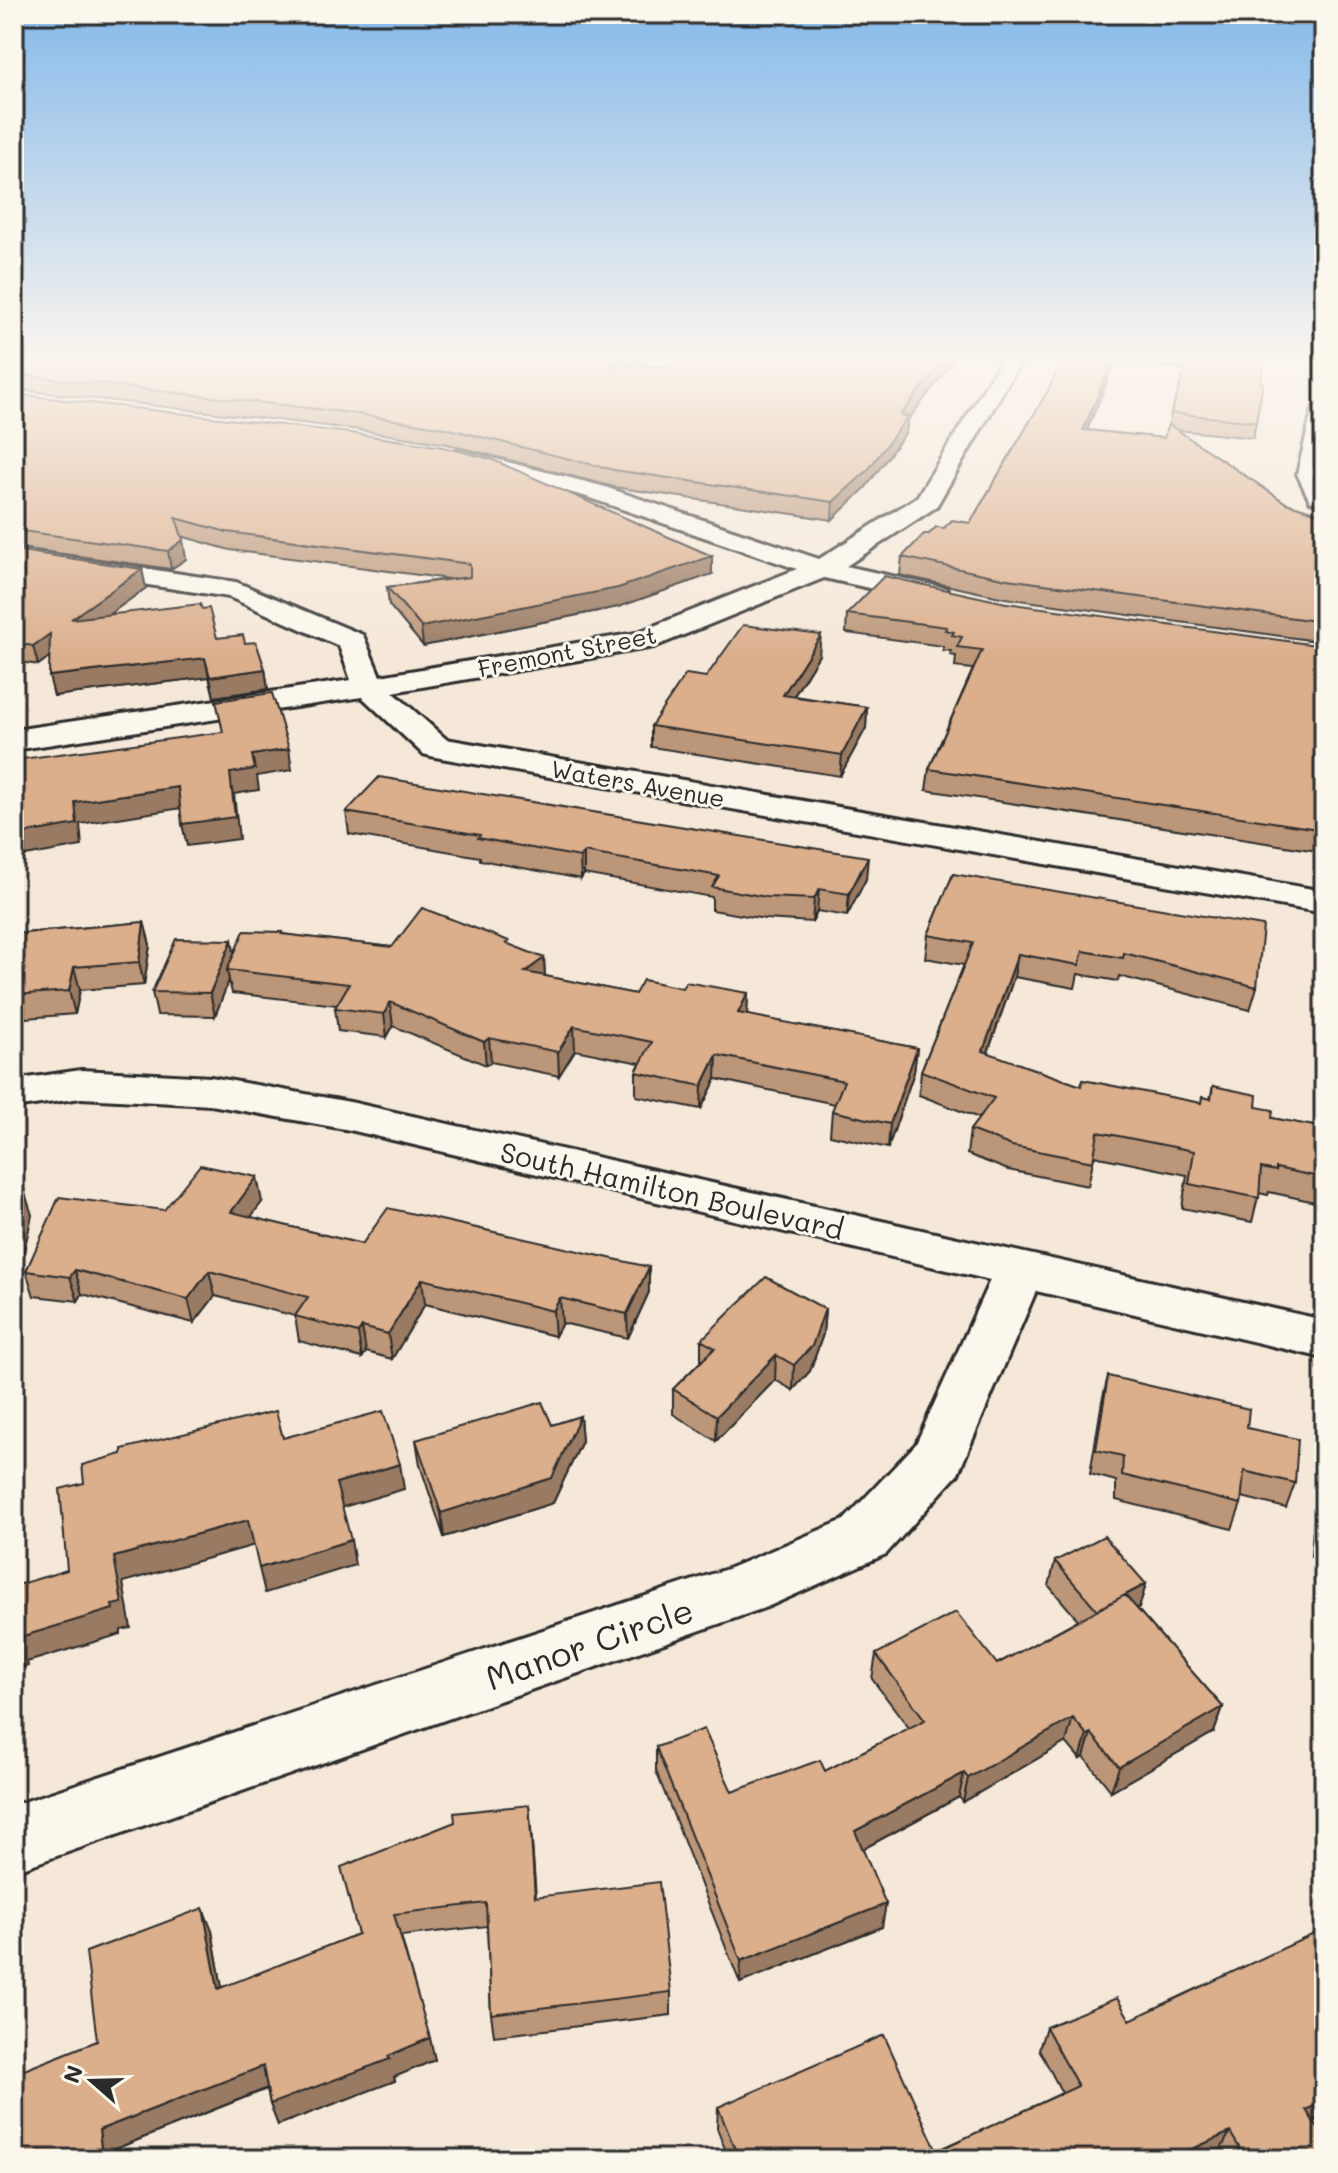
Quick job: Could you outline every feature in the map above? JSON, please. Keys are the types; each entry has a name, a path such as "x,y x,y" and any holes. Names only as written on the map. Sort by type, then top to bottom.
{"street":[{"path":"468,460 593,491 822,569 959,599"},
{"name":"Fremont Street","path":"14,740 369,687 643,641 822,569 927,502 952,460"},
{"path":"1312,460 1309,474 1321,496"},
{"name":"Waters Avenue","path":"14,557 236,590 352,641 369,687 435,747 1324,902"},
{"name":"South Hamilton Boulevard","path":"14,1094 81,1084 211,1091 350,1116 1324,1339"},
{"name":"Manor Circle","path":"14,1838 746,1589 865,1537 938,1458 1019,1271"}],"building":[{"path":"14,460 494,460 712,556 618,588 421,627 387,587 470,577 470,564 227,532 176,518 183,540 168,551 14,530"},
{"path":"575,460 875,460 833,502 614,470"},
{"path":"1007,460 1222,460 1286,503 1324,515 1324,622 1007,579 902,557 924,534 929,534 936,527 944,528 952,520 970,523"},
{"path":"14,550 142,569 71,619 200,604 202,609 209,608 217,638 243,635 245,643 256,642 265,669 210,677 205,658 49,676 50,634 33,646 14,643"},
{"path":"884,576 1006,603 1324,646 1324,830 929,769 982,650 957,647 962,637 952,635 954,632 945,630 947,627 847,614"},
{"path":"743,625 821,635 783,695 867,707 842,755 651,726 686,674 706,677"},
{"path":"272,693 289,749 252,755 255,769 230,773 235,817 182,824 178,787 75,802 77,824 14,835 14,760 223,732 216,701"},
{"path":"379,777 868,857 849,894 819,889 814,899 766,897 712,887 719,876 584,852 580,857 478,838 480,835 346,812"},
{"path":"953,874 1263,926 1257,987 1124,953 1123,958 1083,951 1079,965 1018,954 983,1051 1081,1086 1083,1080 1201,1103 1202,1097 1211,1099 1213,1086 1257,1095 1256,1107 1273,1110 1272,1118 1324,1128 1324,1178 1261,1168 1259,1198 1189,1184 1194,1151 1098,1132 1093,1162 1012,1146 970,1130 994,1098 921,1071 973,943 928,935"},
{"path":"422,908 509,941 506,943 544,958 525,972 635,994 643,980 682,988 686,982 748,993 738,1013 917,1048 890,1124 832,1111 844,1081 717,1055 702,1086 636,1072 652,1042 574,1026 558,1052 489,1038 484,1042 390,1002 384,1014 335,1008 349,984 227,970 244,931 282,932 392,947"},
{"path":"144,922 139,962 74,967 69,991 14,995 14,934"},
{"path":"176,939 232,940 210,993 152,992"},
{"path":"200,1165 257,1177 231,1212 362,1244 388,1208 649,1267 627,1314 560,1298 553,1311 422,1279 388,1334 362,1327 358,1333 295,1316 308,1297 209,1271 188,1299 75,1270 70,1277 26,1271 59,1197 164,1210"},
{"path":"24,1190 14,1237 14,1192"},
{"path":"766,1277 825,1309 812,1346 794,1365 776,1355 717,1416 673,1389 715,1348 701,1340"},
{"path":"1108,1376 1249,1409 1247,1428 1298,1439 1295,1483 1244,1471 1241,1504 1122,1475 1123,1456 1096,1450"},
{"path":"542,1402 552,1425 580,1416 552,1478 441,1513 416,1440"},
{"path":"276,1411 283,1438 383,1411 400,1464 336,1483 351,1540 259,1568 248,1520 114,1557 122,1603 112,1605 113,1609 17,1638 14,1643 14,1586 67,1570 60,1489 84,1483 82,1465 122,1454 122,1449"},
{"path":"1324,1479 1324,1533 1321,1532"},
{"path":"1104,1536 1146,1584 1097,1610 1055,1561"},
{"path":"1125,1595 1223,1707 1119,1767 1091,1733 1087,1735 1073,1718 968,1778 964,1773 855,1831 886,1904 741,1961 656,1747 704,1729 732,1792 820,1760 825,1771 925,1720 876,1654 956,1612 997,1664"},
{"path":"529,1805 535,1897 659,1882 671,1992 491,2014 486,1903 394,1914 430,2038 388,2056 390,2059 270,2104 263,2066 99,2130 102,2159 14,2159 14,2074 97,2041 86,1952 203,1908 218,1989 358,1934 341,1867 455,1822 454,1813"},
{"path":"1316,1933 1324,1944 1324,2101 1306,2110 1324,2138 1324,2159 1246,2159 1230,2132 1170,2159 739,2159 718,2107 884,2035 937,2151 1078,2086 1046,2027 1117,1998 1130,2020"}]}
